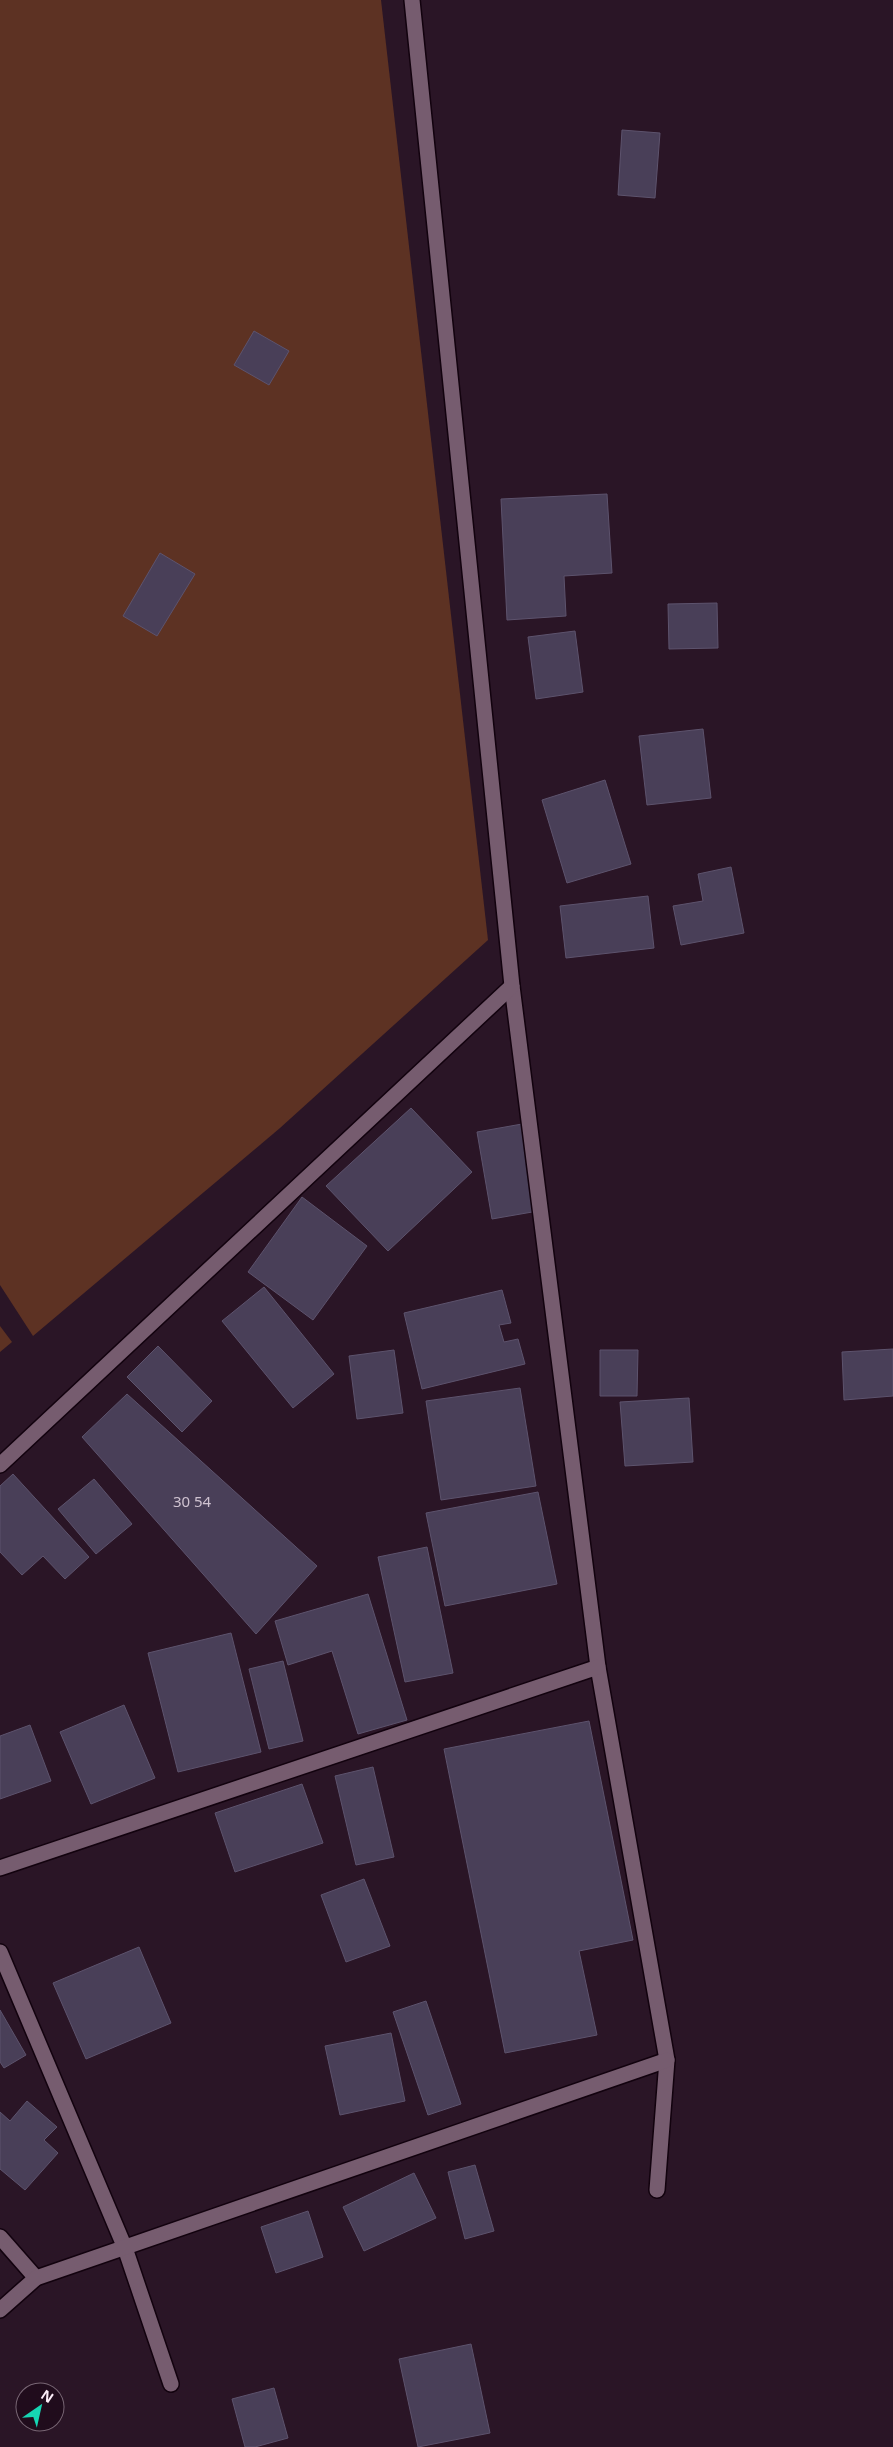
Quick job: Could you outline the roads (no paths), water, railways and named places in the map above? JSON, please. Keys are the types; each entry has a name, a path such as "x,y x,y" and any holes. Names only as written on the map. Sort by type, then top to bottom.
{"street":[{"path":"412,0 512,986 598,1667 667,2060 657,2190"},
{"path":"0,1465 512,986"},
{"path":"0,1868 598,1667"},
{"path":"0,1952 125,2248 171,2384"},
{"path":"0,2310 36,2278 667,2060"},
{"path":"0,2237 36,2278"}]}
